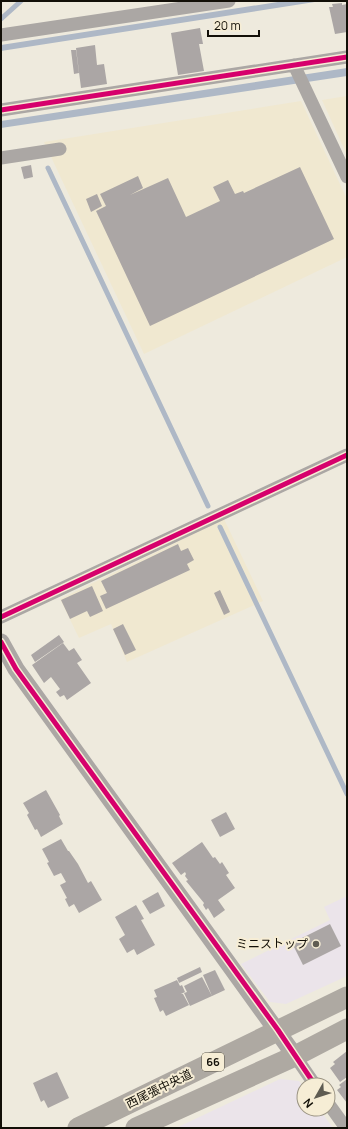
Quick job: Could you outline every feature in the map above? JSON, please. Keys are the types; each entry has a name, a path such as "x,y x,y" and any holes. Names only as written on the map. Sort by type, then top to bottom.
{"main road":[{"name":"西尾張中央道","path":"78,1128 347,997"},
{"name":"西尾張中央道","path":"136,1128 295,1056 347,1029"}],"street":[{"path":"1,35 229,1"},
{"path":"1,110 296,69 347,57"},
{"path":"296,69 347,177"},
{"path":"1,158 60,149"},
{"path":"1,617 347,455"},
{"path":"1,642 16,669 278,1030 309,1077"},
{"path":"336,1114 346,1128"}],"shaded area":[{"path":"347,96 347,155 322,100"},
{"path":"301,101 347,199 347,257 144,354 44,142"},
{"path":"224,519 263,601 127,662 111,624 79,638 60,599"},
{"path":"347,896 347,976 286,1004 270,1002 241,964 330,920 324,907"},
{"path":"280,1079 296,1081 296,1117 325,1117 333,1128 176,1128"}],"water":[{"path":"284,1 321,1 1,51 1,45"},
{"path":"347,68 347,76 1,128 1,121"}],"building":[{"path":"342,3 342,5 347,4 347,32 335,34 329,7 333,7 332,4"},
{"path":"200,28 203,44 199,44 204,71 178,75 171,33"},
{"path":"95,45 97,65 104,64 107,84 81,88 76,48"},
{"path":"71,50 76,50 79,73 74,74"},
{"path":"31,165 33,177 24,179 21,167"},
{"path":"300,167 334,239 150,326 96,211 106,206 100,194 138,176 143,188 130,195 168,178 186,217 220,201 213,187 228,180 235,194 243,191 244,193"},
{"path":"97,194 102,206 91,212 86,199"},
{"path":"178,544 181,551 188,548 194,560 187,564 190,570 106,609 100,596 107,593 101,581"},
{"path":"92,586 103,611 90,617 87,611 70,619 61,600"},
{"path":"220,590 230,612 224,615 214,593"},
{"path":"123,624 136,650 125,655 113,629"},
{"path":"59,635 64,642 35,662 31,655"},
{"path":"63,643 69,651 74,648 82,660 77,663 91,683 67,700 64,695 60,697 56,692 60,689 51,677 44,683 32,665"},
{"path":"46,790 60,815 59,816 63,824 41,837 37,829 35,830 27,815 29,813 23,803"},
{"path":"226,812 235,829 220,837 211,820"},
{"path":"61,839 78,864 88,883 91,881 102,900 79,913 74,904 69,907 65,899 67,898 60,885 66,882 61,873 54,876 42,849"},
{"path":"202,842 213,858 215,857 220,864 222,862 229,873 226,875 235,888 218,900 225,910 214,918 208,908 206,910 203,905 204,903 186,881 188,880 185,876 185,872 181,875 172,863"},
{"path":"158,892 165,906 150,914 142,901"},
{"path":"136,905 144,919 141,920 155,945 137,955 134,949 127,953 119,939 125,935 115,917"},
{"path":"330,924 341,946 303,965 292,943"},
{"path":"200,967 202,972 179,983 177,978"},
{"path":"215,970 225,990 212,996 203,975"},
{"path":"202,977 212,996 190,1006 184,993 187,992 184,986"},
{"path":"177,980 180,986 182,985 185,992 181,994 183,994 189,1005 166,1016 163,1010 160,1012 154,998 157,997 154,990"},
{"path":"347,1051 347,1077 340,1082 330,1068 335,1064 333,1062"},
{"path":"57,1072 69,1098 48,1108 44,1100 41,1102 33,1083"},
{"path":"347,1079 347,1103 337,1090 341,1087 339,1085"}],"waterway":[{"path":"1,19 21,1"},
{"path":"48,168 208,506"},
{"path":"220,527 347,794"}],"cycle path":[{"path":"1,110 347,57"},
{"path":"1,617 347,455"},
{"path":"1,642 16,669 278,1030 310,1077"}],"place":[{"name":"ミニストップ","path":"316,944"}]}
